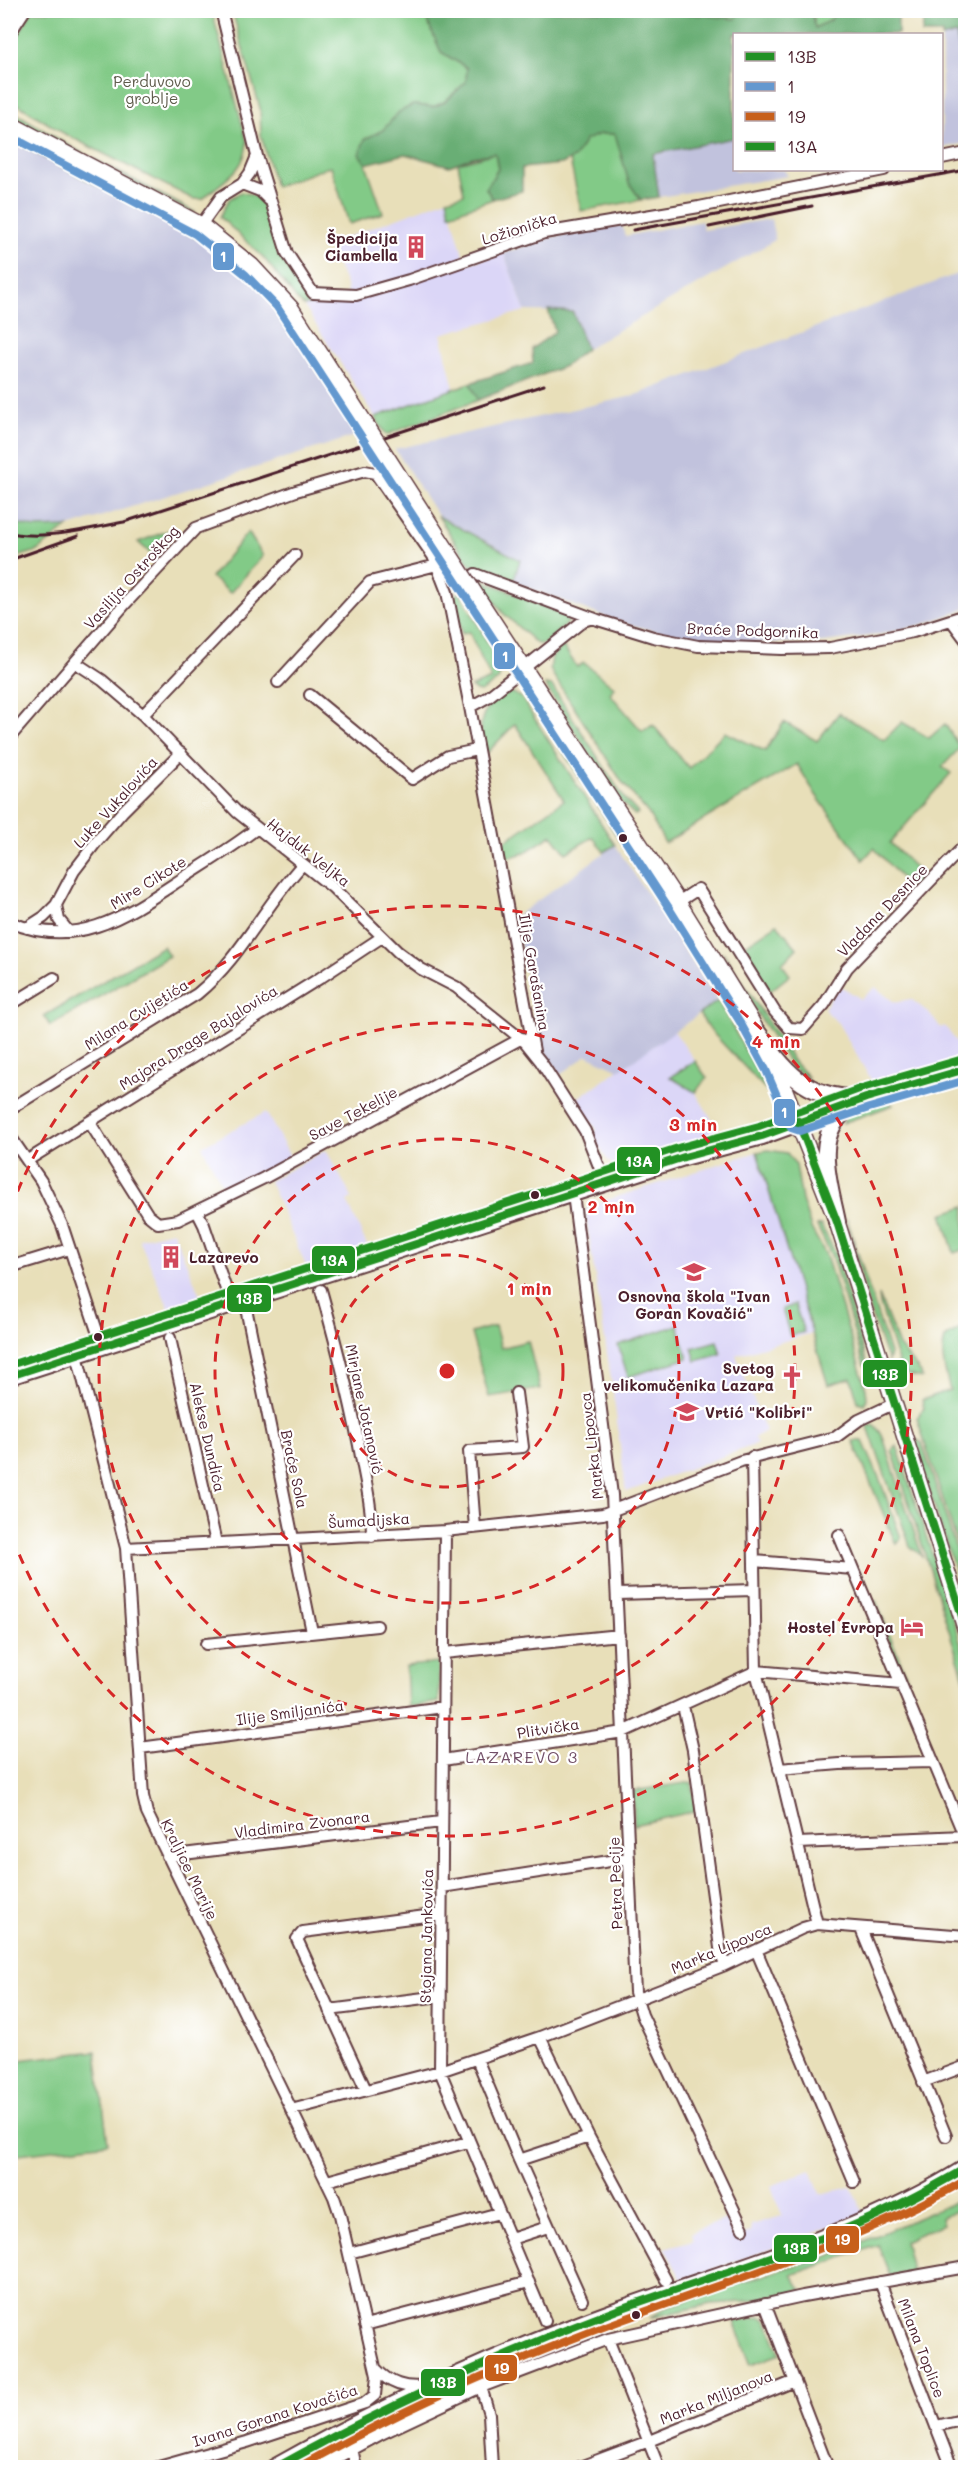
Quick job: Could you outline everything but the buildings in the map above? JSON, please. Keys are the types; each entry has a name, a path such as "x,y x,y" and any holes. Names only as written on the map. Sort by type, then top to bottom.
{"main road":[{"path":"757,1032 788,1072 806,1085 830,1096 866,1098"},
{"path":"10,1376 684,1157 762,1136 866,1098 966,1070"},
{"path":"837,1222 825,1157 828,1134 843,1112 866,1098"},
{"path":"273,2468 321,2441 517,2350 621,2309 848,2229 903,2203 966,2168"},
{"path":"296,2468 411,2408 564,2341 850,2237 912,2210 966,2182"}],"street":[{"path":"10,33 25,10"},
{"path":"201,225 221,197 242,184 250,173 257,156 221,10"},
{"path":"10,124 201,225 252,266 291,308 477,597 678,902 757,1032 775,1065 798,1122 837,1222 966,1631"},
{"path":"943,158 966,153"},
{"name":"Ložionička","path":"257,156 293,266 314,292 356,295 409,280 544,234 720,203 879,171"},
{"path":"242,184 260,191 272,203"},
{"name":"Vasilija Ostroškog","path":"10,737 133,595 195,528 325,482 369,471 378,475"},
{"name":"Ilije Garašanina","path":"378,475 437,565 447,592 534,1051 585,1131 606,1184"},
{"path":"143,715 295,555"},
{"path":"278,682 370,582 437,565"},
{"name":"Braće Podgornika","path":"475,574 593,618 653,637 698,646 830,648 913,632 966,615"},
{"path":"470,707 525,668 583,621 593,618"},
{"path":"951,620 966,640"},
{"name":"Hajduk Veljka","path":"76,663 102,680 143,715 230,806 256,830 341,895 410,962 456,987 476,1001 522,1038 534,1051"},
{"path":"310,695 412,779 448,756 477,750"},
{"name":"Luke Vukalovića","path":"27,928 44,917 56,905 74,871 97,841 123,811 181,753"},
{"name":"Mire Cikote","path":"10,922 27,928 51,932 93,928 121,917 256,830"},
{"name":"Vladana Desnice","path":"678,902 698,889 775,1012 789,1028 800,1029 807,1027 853,961 966,844"},
{"name":"Milana Cvijetića","path":"10,1109 210,984 254,930 302,864"},
{"path":"56,905 59,920 69,932"},
{"name":"Majora Drage Bajalovića","path":"28,1160 382,937"},
{"path":"10,1005 54,978"},
{"name":"Save Tekelije","path":"90,1123 153,1221 163,1223 178,1220 264,1178 522,1038"},
{"path":"10,1136 28,1160 52,1202 102,1346"},
{"name":"Marka Lipovca","path":"573,1194 588,1294 613,1511 752,1457 836,1437 875,1410 893,1404"},
{"path":"197,1211 231,1304"},
{"path":"10,1267 69,1249"},
{"name":"Mirjane Jotanović","path":"321,1290 357,1433 370,1504 372,1536"},
{"name":"Braće Sola","path":"247,1313 312,1632"},
{"name":"Alekse Dundića","path":"170,1338 216,1543"},
{"name":"Kraljice Marije","path":"77,1355 126,1548 145,1804 153,1827 338,2207 375,2368"},
{"path":"475,1528 469,1451 523,1448 516,1393"},
{"path":"752,1457 756,1671 817,1924"},
{"name":"Šumadijska","path":"126,1548 446,1531 613,1511"},
{"name":"Petra Pecije","path":"613,1511 637,2001 743,2229"},
{"name":"Stojana Jankovića","path":"446,1531 440,2072 545,2321"},
{"path":"798,1843 965,1838 839,1535"},
{"path":"754,1561 853,1569"},
{"path":"618,1594 753,1590"},
{"path":"206,1644 377,1626"},
{"path":"444,1653 619,1635"},
{"path":"756,1671 901,1684"},
{"name":"Plitvička","path":"442,1760 623,1732 756,1671"},
{"path":"683,1706 693,1750 721,1955 725,1965"},
{"name":"Ilije Smiljanića","path":"140,1748 443,1707"},
{"path":"779,1769 840,1764 933,1762"},
{"name":"Vladimira Zvonara","path":"167,1856 441,1822"},
{"path":"442,1887 629,1858"},
{"path":"366,2090 297,1942 300,1934 441,1914"},
{"name":"Marka Lipovca","path":"291,2110 440,2072 540,2037 637,2001 757,1952 803,1928 817,1924 966,1936"},
{"path":"861,1929 946,2136"},
{"path":"757,1952 854,2182"},
{"path":"329,2010 440,1996"},
{"path":"540,2037 666,2280"},
{"path":"477,2059 548,2227 582,2300"},
{"path":"923,2082 966,2066"},
{"path":"519,2160 590,2137"},
{"path":"327,2181 468,2142"},
{"path":"349,2253 499,2213"},
{"path":"511,2239 548,2227"},
{"path":"318,2468 352,2448 481,2387 608,2338 765,2304 966,2267"},
{"path":"365,2325 529,2282"},
{"name":"Milana Toplice","path":"880,2282 952,2468"},
{"path":"765,2304 828,2468"},
{"name":"Marka Miljanova","path":"608,2338 659,2468"},
{"path":"375,2368 385,2378 403,2386 441,2384"},
{"name":"Ivana Gorana Kovačića","path":"155,2468 247,2442 372,2400 378,2389 375,2368"},
{"name":"Marka Miljanova","path":"577,2468 649,2441 795,2380"},
{"path":"481,2387 489,2414 492,2468"},
{"path":"936,2426 966,2419"},
{"path":"352,2448 356,2468"}],"shaded area":[{"path":"956,34 963,64 965,64 965,143 943,148 943,38"},
{"path":"10,136 195,231 247,270 286,312 281,316 358,435 68,527 35,528 11,522"},
{"path":"733,138 733,171 785,171 788,176 659,197 653,154"},
{"path":"447,199 466,264 504,253 525,311 441,334 454,389 375,417 304,306 329,300 348,303 346,285 329,244"},
{"path":"771,219 775,240 586,349 573,312 525,311 504,253 551,237 622,225 625,236 702,221 703,230"},
{"path":"965,271 965,609 918,626 877,635 824,642 713,643 678,637 616,621 513,582 520,560 438,516 395,449 633,396"},
{"path":"615,845 718,1001 619,1070 587,1055 560,1075 543,1049 538,1035 515,917"},
{"path":"839,985 861,999 875,987 894,1002 911,999 929,1013 941,1028 944,1026 948,1030 965,1054 965,1060 921,1075 897,1078 874,1085 838,1023 824,1009"},
{"path":"674,1031 695,1061 671,1077 695,1092 721,1134 623,1169 616,1168 606,1158 591,1133 597,1130 575,1100"},
{"path":"266,1112 291,1158 226,1192 202,1146"},
{"path":"326,1150 352,1198 347,1201 370,1252 309,1273 269,1181"},
{"name":"Osnovna škola \"Ivan Goran Kovačić\"","path":"757,1152 812,1333 736,1355 766,1431 755,1437 757,1444 626,1492 585,1211 589,1207 613,1198"},
{"path":"173,1231 202,1300 170,1311 139,1239"},
{"path":"811,2170 820,2194 851,2187 864,2214 682,2280 665,2248 693,2240 691,2233 726,2219 734,2238 750,2232 751,2225 782,2216 771,2186"}],"green space":[{"path":"929,10 965,11 965,64 963,64 956,34 943,38 943,33 922,33 924,12"},
{"name":"Perduvovo groblje","path":"32,11 212,11 247,142 245,153 237,169 203,199 193,199 63,133 11,100 11,47"},
{"path":"232,11 423,11 441,52 467,68 466,82 444,102 433,107 413,105 399,112 383,130 365,139 360,154 366,164 383,213 349,224 331,166 275,187 261,135 260,108"},
{"path":"423,11 664,11 736,19 738,11 811,11 815,28 831,20 835,11 898,11 898,33 733,33 733,138 653,154 659,197 641,200 629,183 615,134 600,134 585,140 575,157 562,164 522,168 522,191 493,199 486,189 498,169 495,153 473,157 449,166 405,154 366,164 359,154 365,139 383,130 399,112 413,105 433,107 445,102 466,82 467,68 441,52"},
{"path":"664,11 738,11 737,19"},
{"path":"811,11 835,11 832,20 814,28 814,17"},
{"path":"11,110 73,148 195,212 192,213 35,131 11,115"},
{"path":"600,134 616,134 629,183 641,200 581,211 570,160 575,157 585,140"},
{"path":"10,136 195,231 246,271 217,249 11,140"},
{"path":"496,153 498,169 486,189 493,199 450,214 447,199 464,194 458,163"},
{"path":"241,192 261,200 279,257 282,257 312,304 304,306 299,302 263,257 220,217 229,199"},
{"path":"548,310 573,312 586,349 565,366 478,400 470,383 533,363 532,349 555,331"},
{"path":"470,383 478,400 386,435 375,417"},
{"path":"438,516 520,560 513,582 470,565"},
{"path":"10,522 35,528 68,527 37,551 11,559"},
{"path":"170,530 174,532 150,553 138,542"},
{"path":"248,532 263,556 230,593 211,577"},
{"path":"478,578 566,615 568,623 544,644 537,644 503,613"},
{"path":"460,592 500,665 499,679 481,692 471,687 491,679 469,632 462,634 453,596"},
{"path":"563,646 577,667 584,663 614,687 610,694 642,731 653,725 689,768 725,732 765,751 784,722 817,741 839,713 884,740 902,722 929,738 945,724 960,748 942,767 951,773 890,843 926,878 913,891 874,848 863,860 816,795 797,764 665,843 648,813 622,782 553,675 550,669 552,657"},
{"path":"545,685 552,686 624,798 638,813 635,815 620,801"},
{"path":"510,692 521,697 615,845 604,852 593,837 566,853 552,835 524,853 500,860 498,846 564,800 515,724 482,758 480,737 485,711 491,703"},
{"path":"534,697 656,887 650,888 530,700"},
{"path":"662,897 718,985 747,1038 658,900"},
{"path":"777,924 797,948 782,964 790,975 769,992 740,949"},
{"path":"163,946 169,956 50,1026 44,1016"},
{"path":"723,952 794,1062 809,1078 793,1069 757,1013"},
{"path":"718,1001 770,1094 711,1031 699,1014"},
{"path":"695,1061 707,1078 695,1092 670,1077"},
{"path":"889,1102 893,1105 843,1123 847,1113"},
{"path":"768,1150 787,1153 796,1165 802,1200 811,1228 826,1255 866,1389 867,1399 864,1404 858,1402 851,1378 828,1385 757,1152"},
{"path":"965,1206 965,1249 954,1253 942,1214"},
{"path":"847,1219 890,1354 888,1361 870,1311"},
{"path":"821,1225 836,1254 867,1365 864,1366 832,1257 817,1226"},
{"path":"879,1295 899,1346 921,1373 922,1378 908,1375 900,1368"},
{"path":"795,1305 804,1332 790,1336 782,1309"},
{"path":"678,1325 688,1358 628,1377 618,1345"},
{"path":"495,1326 501,1348 528,1341 540,1389 489,1397 471,1333"},
{"path":"965,1326 966,1504 963,1510 966,1518 965,1568 917,1418 924,1408 922,1400 950,1390 943,1357 945,1338"},
{"path":"717,1341 721,1354 696,1361 692,1348"},
{"path":"867,1424 874,1425 882,1434 922,1556 910,1546"},
{"path":"918,1440 922,1443 965,1577 965,1603 914,1442"},
{"path":"853,1441 863,1441 880,1480 901,1538 896,1544"},
{"path":"897,1446 965,1656 965,1681 892,1450"},
{"path":"872,1601 876,1601 908,1680 904,1680"},
{"path":"439,1663 439,1702 408,1707 406,1666"},
{"path":"692,1782 696,1811 634,1825 633,1791"},
{"path":"96,2051 108,2143 11,2155 11,2061"},
{"path":"965,2195 965,2207 941,2218 943,2224 904,2241 912,2272 890,2276 878,2245 792,2275 802,2290 744,2302 711,2304 650,2318 669,2306 824,2258 948,2205"},
{"path":"761,2317 767,2320 780,2354 751,2365 734,2322"}],"railway":[{"path":"633,230 966,170"},
{"path":"709,227 812,206"},
{"path":"10,533 53,534 124,522 544,385"},
{"path":"10,560 78,536"}],"transit line":[{"name":"1","path":"10,136 195,234 245,274 277,307 669,908 740,1022 766,1070 791,1128 800,1131 966,1080"},
{"name":"13A","path":"10,1365 681,1147 759,1126 862,1088 963,1059"},
{"name":"13B","path":"10,1376 684,1157 762,1136 866,1098 966,1069"},
{"name":"13B","path":"798,1121 837,1222 966,1629"},
{"name":"13B","path":"275,2468 400,2403 486,2363 617,2310 840,2231 904,2202 966,2168"},
{"name":"19","path":"297,2468 416,2406 497,2370 622,2320 840,2241 925,2202 966,2180"}],"place":[{"name":"Špedicija Ciambella","path":"416,247"},
{"name":"Lazarevo","path":"171,1257"},
{"name":"Osnovna škola \"Ivan Goran Kovačić\"","path":"694,1272"},
{"name":"Svetog velikomučenika Lazara","path":"792,1377"},
{"name":"Vrtić \"Kolibri\"","path":"687,1412"},
{"name":"Hostel Evropa","path":"912,1627"}],"district":[{"name":"LAZAREVO 3","path":"522,1756"}]}
